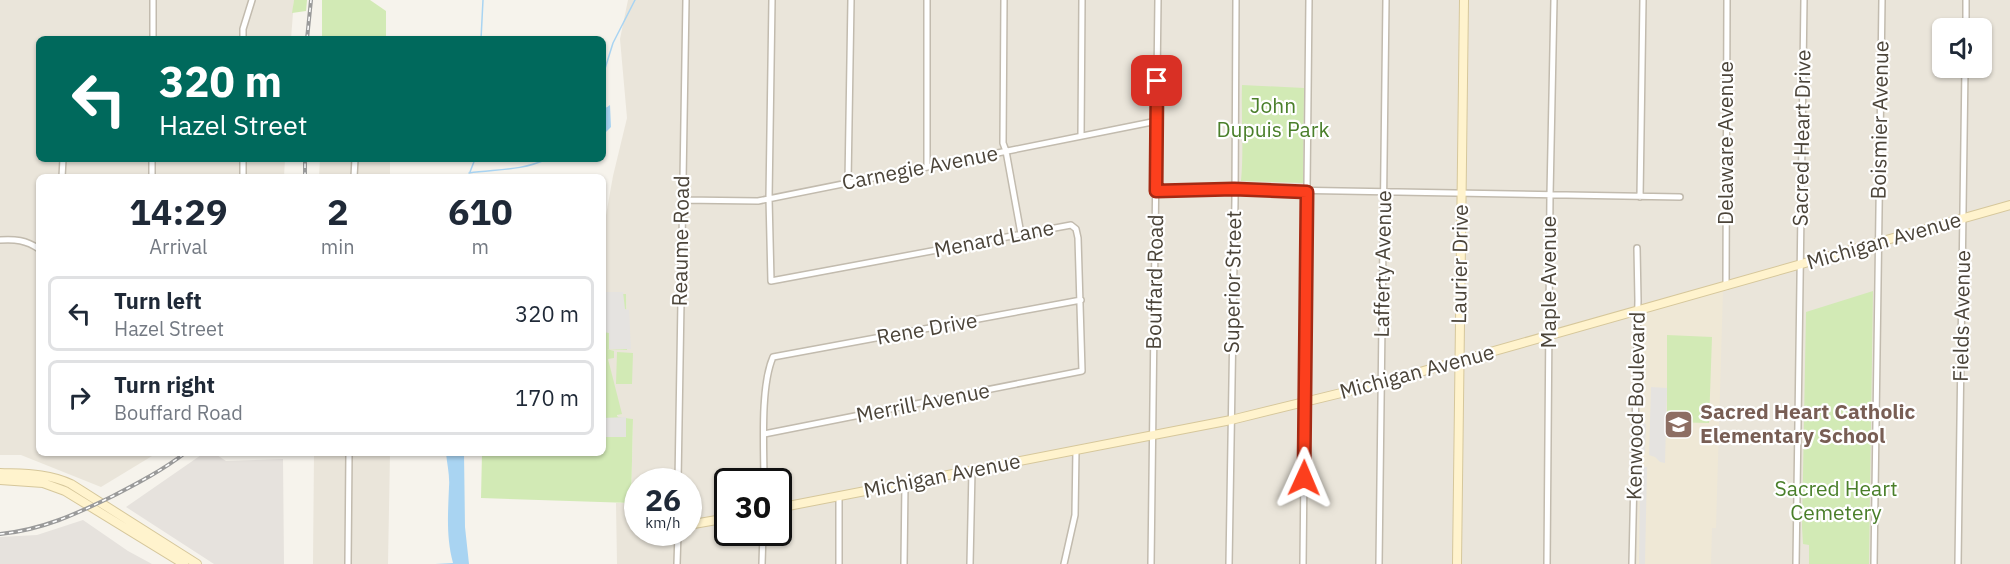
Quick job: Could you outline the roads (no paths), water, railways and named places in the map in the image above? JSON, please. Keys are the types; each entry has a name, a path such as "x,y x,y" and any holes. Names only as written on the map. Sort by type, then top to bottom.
{"street":[{"path":"153,0 153,36"},
{"path":"243,36 252,0"},
{"name":"Reaume Road","path":"678,468 686,0"},
{"path":"769,198 772,0"},
{"path":"848,182 851,0"},
{"path":"927,0 927,167"},
{"path":"1004,0 1003,143 1021,234"},
{"path":"1081,136 1083,0"},
{"name":"Bouffard Road","path":"1151,564 1158,0"},
{"name":"Superior Street","path":"1228,564 1236,0"},
{"path":"1303,564 1310,0"},
{"name":"Lafferty Avenue","path":"1379,564 1386,0"},
{"name":"Laurier Drive","path":"1456,564 1464,0"},
{"name":"Maple Avenue","path":"1547,564 1554,0"},
{"path":"1640,197 1642,0"},
{"name":"Delaware Avenue","path":"1726,286 1727,0"},
{"name":"Sacred Heart Drive","path":"1797,564 1804,0"},
{"name":"Boismier Avenue","path":"1874,564 1882,0"},
{"path":"1966,0 1966,18"},
{"name":"Fields Avenue","path":"1958,564 1965,78"},
{"name":"Carnegie Avenue","path":"682,200 758,201 1157,121"},
{"path":"1156,191 1234,189 1680,197"},
{"name":"Menard Lane","path":"769,198 771,281 1071,225 1076,228 1081,300 1082,371"},
{"name":"Michigan Avenue","path":"792,505 1231,420 1305,402 1381,383 2010,205"},
{"path":"0,240 15,239 36,247"},
{"name":"Kenwood Boulevard","path":"1632,564 1638,311 1637,248"},
{"name":"Rene Drive","path":"764,434 769,366 773,357 1081,300"},
{"name":"Merrill Avenue","path":"764,434 1082,371"},
{"path":"764,434 764,468"},
{"path":"1064,564 1075,515 1076,450"},
{"path":"348,564 349,456"},
{"path":"970,564 972,470"},
{"path":"0,472 57,477 197,564"},
{"path":"0,480 43,483 65,491 184,564"},
{"path":"904,564 905,484"},
{"path":"839,497 839,564"},
{"path":"678,546 678,564"},
{"path":"762,564 763,546"}],"water":[{"path":"610,105 611,127 606,132 606,108"},
{"path":"446,456 464,456 465,527 469,564 435,564 453,563 448,534 449,479"}],"waterway":[{"path":"481,36 483,0"},
{"path":"606,65 613,43 635,0"},
{"path":"470,172 474,162"},
{"path":"469,173 518,168 540,162"}],"railway":[{"path":"307,36 311,0"},
{"path":"305,162 305,174"},
{"path":"0,534 44,525 86,509 141,481 181,456"}],"place":[{"name":"Sacred Heart Catholic Elementary School","path":"1679,424"}],"park label":[{"name":"John Dupuis Park","path":"1273,118"},
{"name":"Sacred Heart Cemetery","path":"1836,501"}]}
